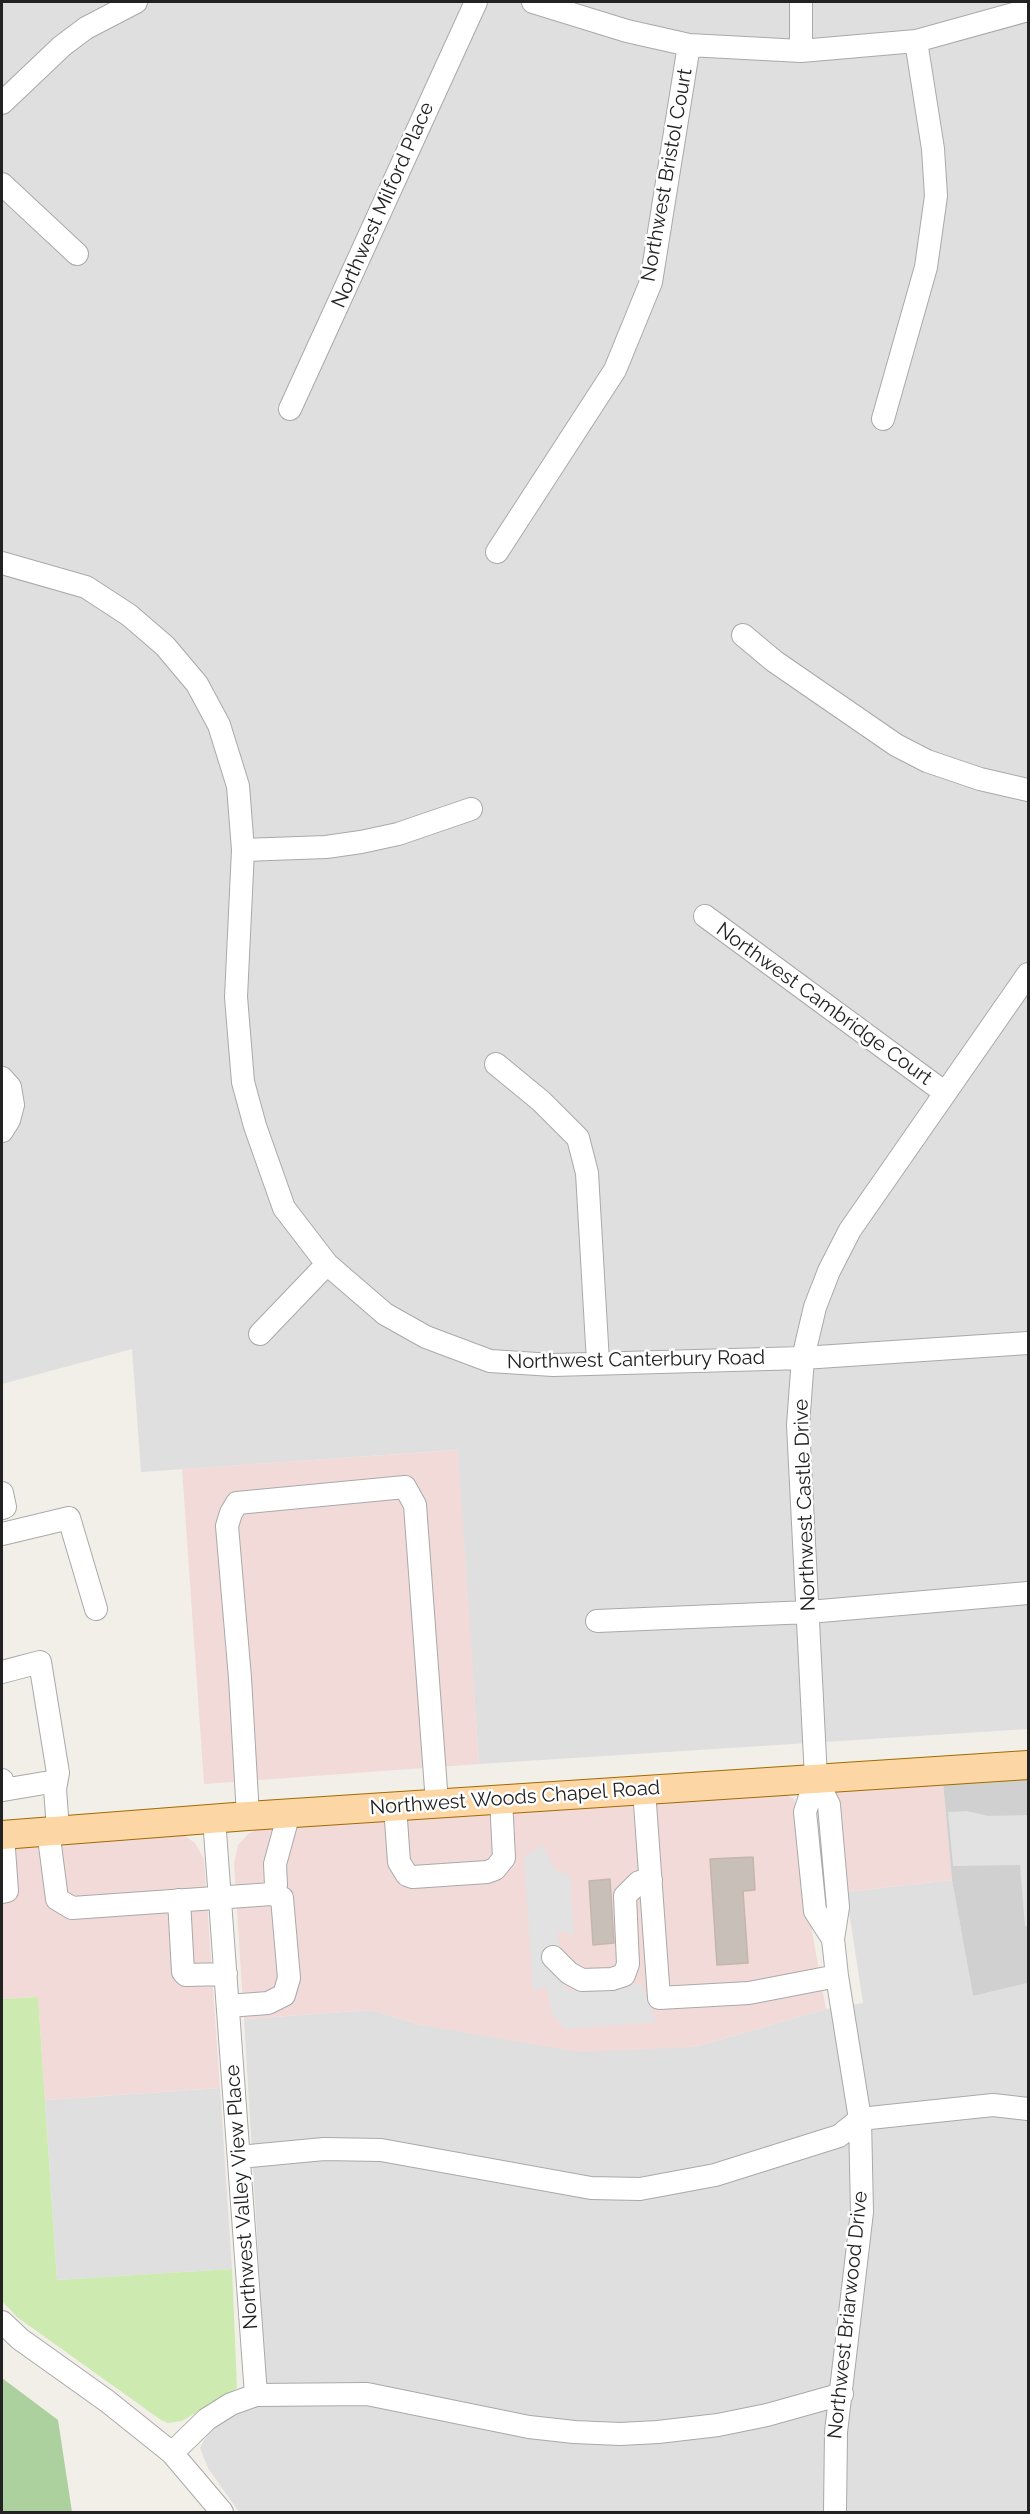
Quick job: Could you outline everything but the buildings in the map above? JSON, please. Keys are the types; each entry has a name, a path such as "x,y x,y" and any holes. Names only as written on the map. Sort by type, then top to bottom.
{"main road":[{"name":"Northwest Woods Chapel Road","path":"2,1835 53,1829 214,1818 1029,1765"}],"street":[{"path":"2,103 62,46 86,28 136,2"},
{"name":"Northwest Milford Place","path":"290,409 476,2"},
{"path":"533,2 627,31 689,45 801,51 916,41 1029,10"},
{"path":"801,2 801,51"},
{"path":"883,419 926,267 936,196 933,149 916,41"},
{"name":"Northwest Bristol Court","path":"497,552 615,370 651,282 689,45"},
{"path":"2,184 77,254"},
{"name":"Northwest Canterbury Road","path":"2,563 86,587 143,627 165,646 197,684 219,725 238,786 243,850 236,965 243,1082 269,1170 284,1208 327,1264 384,1314 460,1352 490,1361 553,1365 802,1358 1029,1343"},
{"path":"743,635 774,661 896,745 927,761 980,779 1029,789"},
{"path":"243,850 326,848 361,842 398,834 471,809"},
{"name":"Northwest Cambridge Court","path":"705,916 944,1092"},
{"name":"Northwest Castle Drive","path":"816,1778 798,1425 802,1358 815,1307 850,1230 988,1029 1025,989"},
{"path":"496,1064 541,1101 578,1138 587,1173 598,1362"},
{"path":"2,1078 10,1087 12,1105 9,1120 2,1131"},
{"path":"260,1334 327,1264"},
{"path":"248,1816 240,1678 227,1526 231,1513 237,1503 405,1487 415,1505 436,1803"},
{"path":"2,1494 5,1507 2,1508"},
{"path":"2,1534 69,1518 96,1609"},
{"path":"597,1621 809,1612 1029,1593"},
{"path":"2,1672 40,1662 58,1773 53,1829 57,1899 72,1908 272,1894 280,1896 283,1901 289,1978 287,1989 280,1999 273,2002 228,2006"},
{"name":"Northwest Briarwood Drive","path":"816,1778 829,1805 838,1907 838,1925 833,1939 860,2119 862,2212 836,2432 835,2512"},
{"path":"2,1780 3,1790 56,1781"},
{"path":"644,1790 659,1998 749,1993 837,1976"},
{"path":"395,1806 399,1862 407,1875 413,1877 477,1873 495,1869 504,1858 501,1799"},
{"path":"272,1894 276,1885 275,1864 289,1813"},
{"name":"Northwest Valley View Place","path":"214,1818 256,2395"},
{"path":"2,1835 7,1891 2,1892"},
{"path":"553,1957 569,1973 582,1980 612,1979 624,1975 628,1964 625,1896 639,1882 651,1880"},
{"path":"179,1900 183,1972 186,1975 226,1974"},
{"path":"239,2157 324,2149 381,2150 591,2188 640,2189 715,2175 839,2136 860,2119 993,2105 1029,2109"},
{"path":"2,2322 172,2453 222,2512"},
{"path":"172,2453 207,2419 231,2404 256,2395 367,2394 529,2427 620,2434 718,2425 767,2415 842,2394"}],"shaded area":[{"path":"2,2 1028,2 1028,1729 479,1764 457,1450 141,1472 132,1349 2,1384"},
{"path":"458,1450 479,1764 204,1784 182,1469"},
{"path":"1028,1777 1028,1983 973,1996 952,1880 943,1782"},
{"path":"943,1782 952,1880 846,1892 837,1792 842,1788"},
{"path":"780,1792 794,1799 797,1807 803,1881 826,2009 694,2047 579,2052 421,2025 371,2010 244,2019 234,1864 238,1845 249,1833 260,1829"},
{"path":"967,1811 988,1816 1028,1815 1028,1926 1025,1926 1020,1865 953,1866 948,1812"},
{"path":"182,1834 195,1843 204,1859 220,2088 45,2100 38,1997 2,1999 2,1851 31,1845"},
{"path":"543,1845 554,1869 570,1876 574,1935 558,1930 562,1980 569,1991 642,1984 656,2022 565,2029 552,2013 546,1986 533,1992 524,1857"},
{"path":"952,1880 973,1996 1028,1983 1028,2512 239,2512 208,2468 200,2448 209,2431 228,2417 267,2402 244,2019 371,2010 421,2025 694,2047 826,2009 863,2003 846,1892"},
{"path":"220,2088 232,2269 57,2280 45,2100"}],"green space":[{"path":"38,1997 57,2280 232,2269 237,2388 182,2421 168,2423 161,2420 17,2317 2,2301 2,1999"},
{"path":"2,2378 58,2420 72,2512 2,2512"}]}
